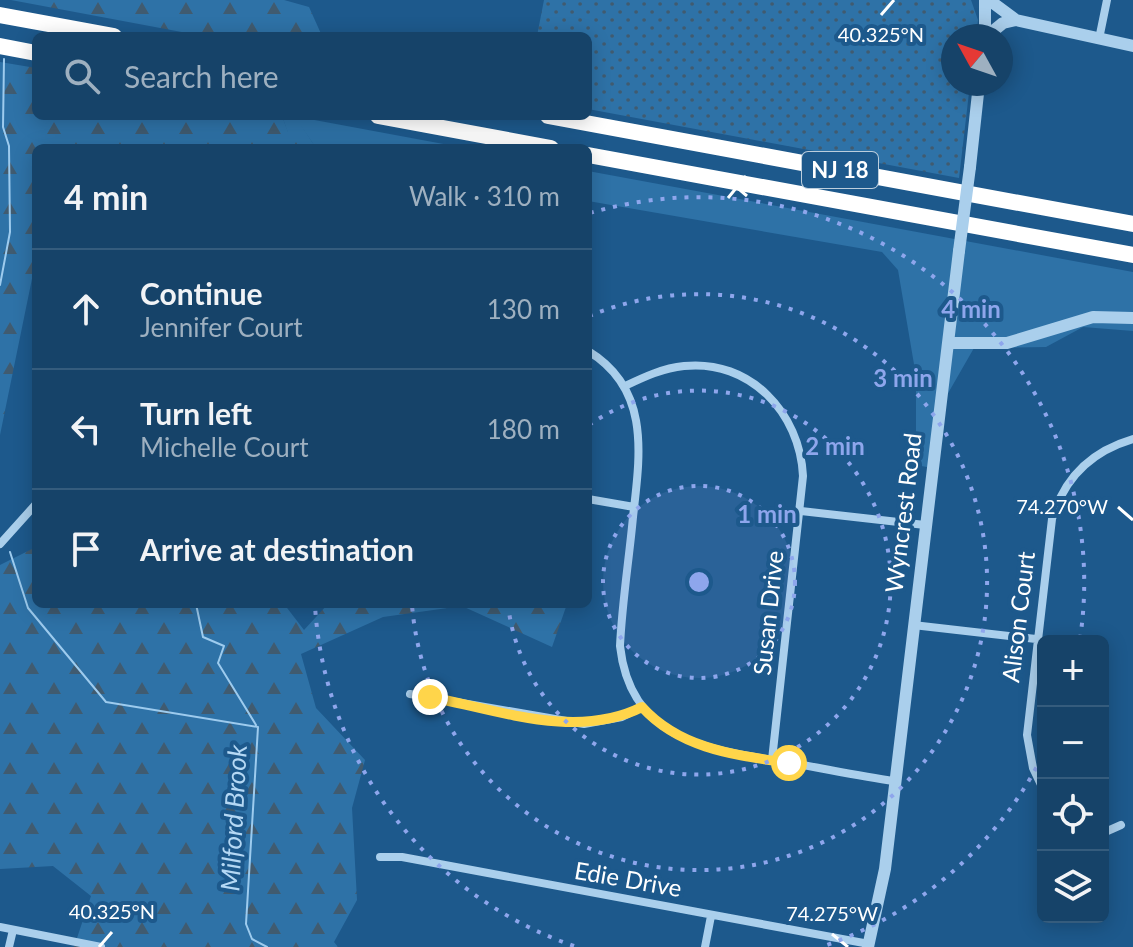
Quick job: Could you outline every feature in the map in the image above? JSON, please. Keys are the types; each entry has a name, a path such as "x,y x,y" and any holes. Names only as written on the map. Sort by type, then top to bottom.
{"highway":[{"path":"0,15 92,32"},
{"path":"0,46 32,52"},
{"path":"400,120 529,144"},
{"name":"NJ 18","path":"570,120 1133,224"},
{"name":"NJ 18","path":"592,156 1133,255"}],"street":[{"path":"987,0 1016,20 1133,46"},
{"path":"986,24 987,0"},
{"path":"1099,39 1107,0"},
{"path":"1002,24 1016,20"},
{"name":"Wyncrest Road","path":"868,946 885,869 978,96"},
{"path":"948,343 993,345 1093,317 1133,318"},
{"path":"592,354 606,364 625,386 637,416 641,439 620,646 625,673 642,707 669,732 693,744 894,781"},
{"name":"Susan Drive","path":"625,386 662,370 692,365 725,370 755,384 780,407 797,440 803,476 801,511 772,760"},
{"name":"Alison Court","path":"1039,779 1030,757 1027,735 1049,533 1062,494 1089,461 1112,446 1133,439"},
{"path":"592,500 634,507"},
{"path":"0,544 32,508"},
{"path":"801,511 925,525"},
{"path":"913,625 1036,639"},
{"path":"410,694 573,723 607,721 642,707"},
{"path":"1109,830 1121,825"},
{"name":"Edie Drive","path":"380,857 402,857 868,946"},
{"path":"705,947 711,916"},
{"path":"0,927 101,947"},
{"path":"9,947 13,930"}],"green space":[{"path":"11,0 284,0 309,7 320,32 182,32"},
{"path":"544,0 971,0 978,24 941,24 941,96 969,96 959,178 592,110 592,32 538,32"},
{"path":"0,62 32,67 32,120 284,120 288,132 301,125 313,144 32,144 32,279 0,435"},
{"path":"283,120 314,120 444,144 313,144 301,126 288,133"},
{"path":"592,172 1133,272 1133,331 1083,327 1046,347 974,348 939,409 932,468 916,465 916,376 898,270 882,252 592,202"},
{"path":"32,549 32,608 287,608 304,630 324,608 448,608 383,617 301,654 316,708 365,760 352,808 357,900 334,942 338,947 74,947 91,896 53,866 0,869 0,565"},
{"path":"466,608 566,608 552,647"}],"waterway":[{"name":"Milford Brook","path":"0,285 10,232 9,146 3,127 4,59"},
{"name":"Milford Brook","path":"10,552 28,608 106,702 258,727 246,924 252,939 267,947"},
{"path":"197,608 203,637 224,646 218,663 256,725"}],"route":[{"path":"430,697 584,724 622,717 642,707 669,732 693,744 789,763"}]}
